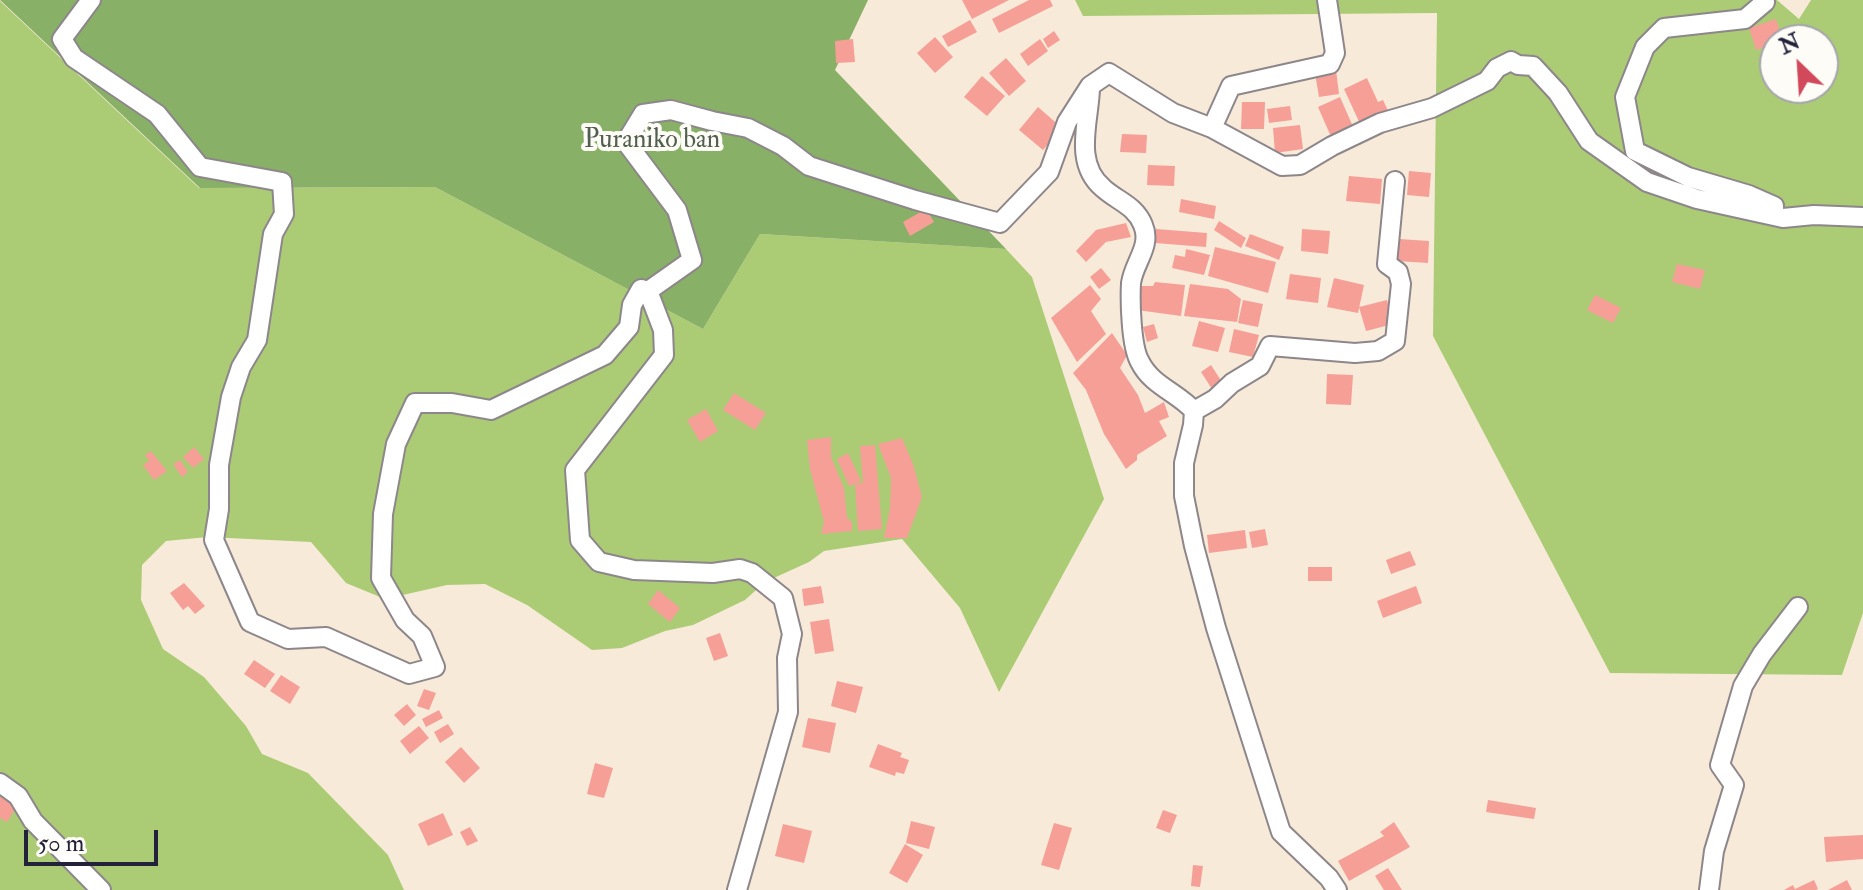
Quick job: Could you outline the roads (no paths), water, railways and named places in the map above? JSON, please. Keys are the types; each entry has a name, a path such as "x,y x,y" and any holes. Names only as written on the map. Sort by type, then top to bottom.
{"street":[{"path":"91,0 62,39 74,58 157,114 200,167 282,182 284,214 273,234 257,340 241,367 231,397 219,465 219,509 214,540 250,622 288,639 326,637 409,674 435,667 422,636 405,620 381,578 383,514 396,444 415,403 452,403 491,410 605,355 629,327 632,305 641,289 648,291"},
{"path":"1212,128 1231,86 1330,64 1335,53 1327,0"},
{"path":"1762,0 1765,2 1745,19 1664,28 1645,47 1625,97 1635,151 1688,177 1749,195 1774,206 1774,216"},
{"path":"648,291 692,260 677,210 626,142 643,114 671,110 748,128 783,146 809,166 1000,223 1049,172 1067,122 1090,86 1109,73 1173,113 1212,128 1282,166 1300,165 1380,123 1432,108 1487,81 1497,68 1511,61 1533,66 1558,93 1589,141 1647,182 1697,199 1774,216 1863,217"},
{"path":"1090,86 1083,142 1088,164 1101,187 1130,205 1143,223 1147,239 1131,281 1138,360 1158,385 1182,398 1194,411"},
{"path":"1337,890 1329,878 1281,832 1216,628 1194,546 1184,496 1184,463 1194,411 1260,366 1270,346 1355,353 1378,351 1395,341 1401,284 1398,272 1387,264 1395,181"},
{"path":"648,291 663,330 664,355 575,470 580,540 599,562 634,570 713,573 740,569 752,573 783,598 792,634 787,658 788,712 737,890"},
{"path":"1709,890 1714,851 1734,785 1720,765 1740,691 1762,654 1798,607"},
{"path":"0,783 18,796 33,821 101,890"}],"park label":[{"name":"Puraniko ban","path":"652,141"}]}
